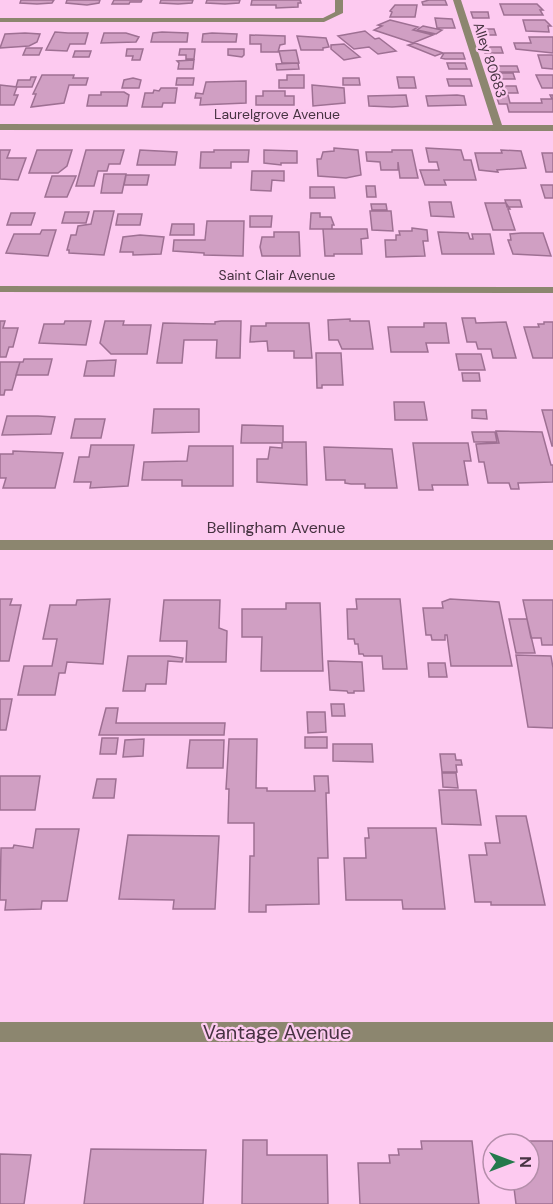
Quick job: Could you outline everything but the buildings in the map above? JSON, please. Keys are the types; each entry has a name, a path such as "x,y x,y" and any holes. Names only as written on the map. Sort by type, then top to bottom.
{"street":[{"path":"0,20 324,20 339,14 339,0"},
{"name":"Alley 80683","path":"457,0 498,128"},
{"name":"Laurelgrove Avenue","path":"0,127 553,128"},
{"name":"Saint Clair Avenue","path":"0,289 553,290"},
{"name":"Bellingham Avenue","path":"0,545 553,545"},
{"name":"Vantage Avenue","path":"0,1032 553,1032"}]}
